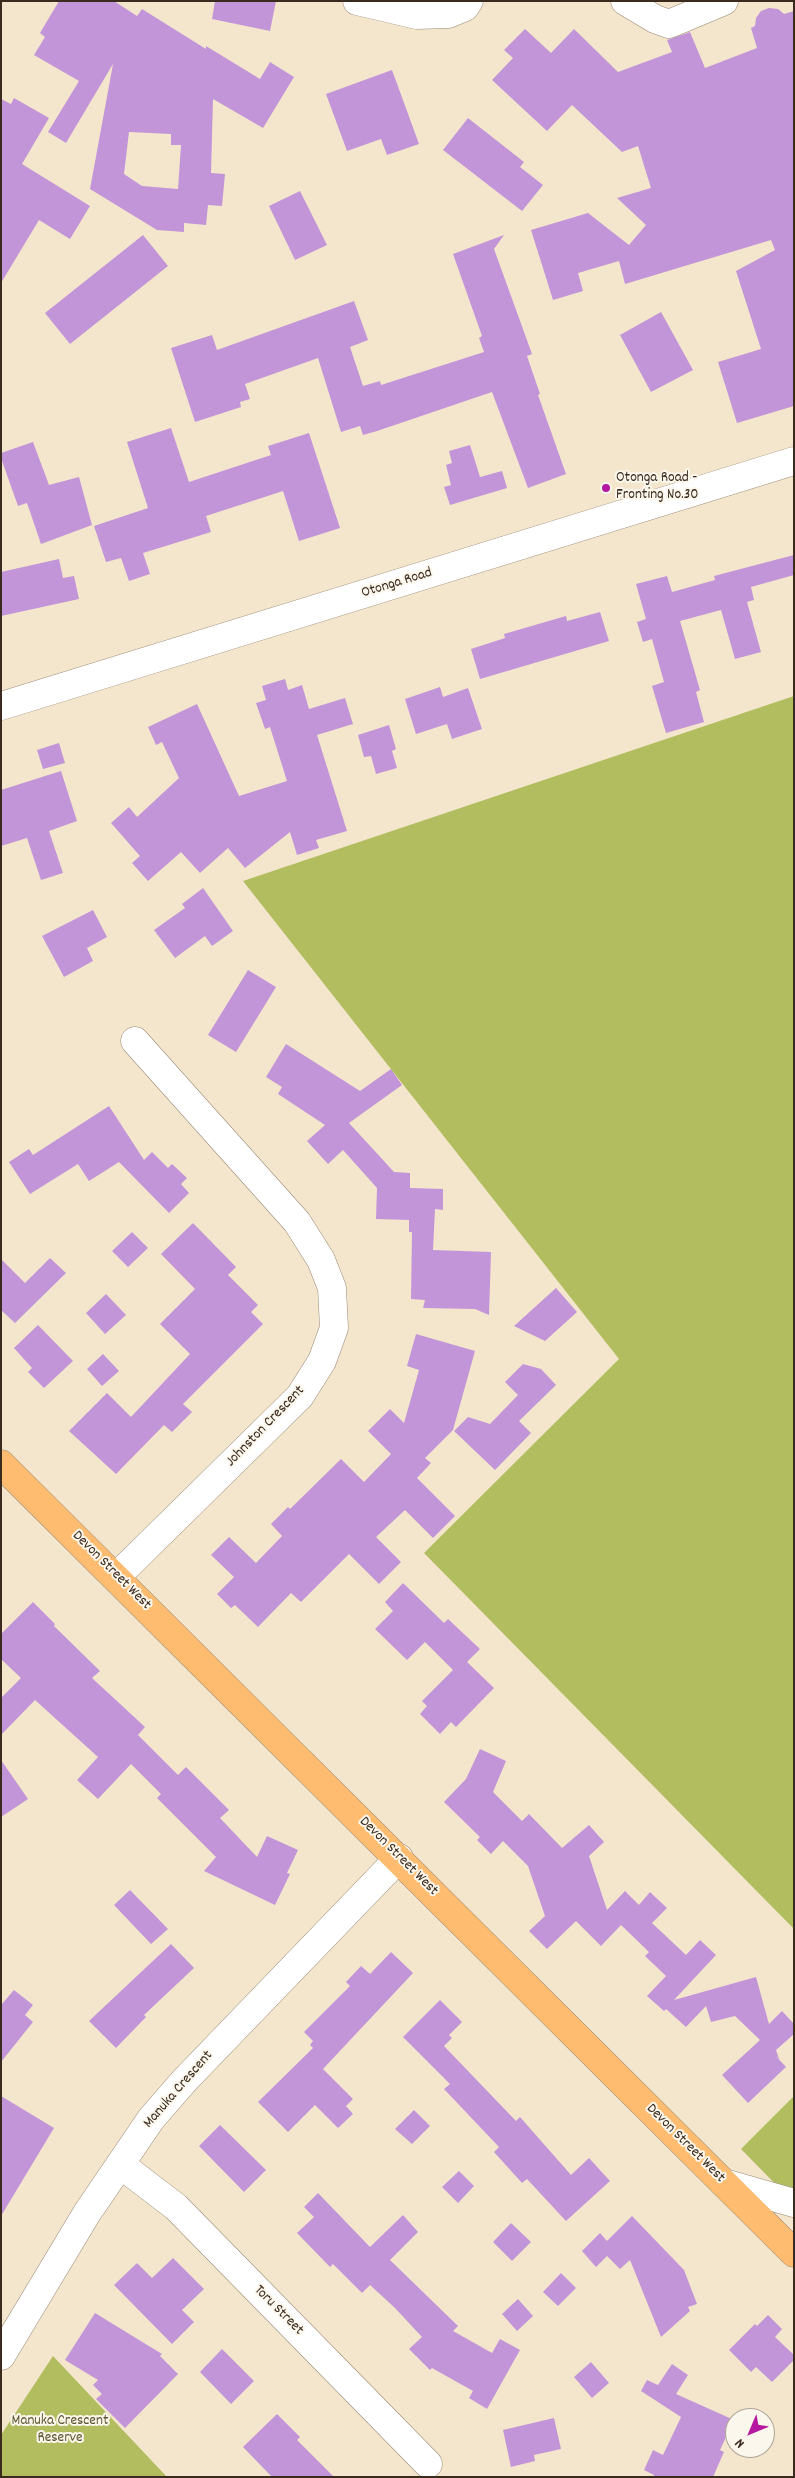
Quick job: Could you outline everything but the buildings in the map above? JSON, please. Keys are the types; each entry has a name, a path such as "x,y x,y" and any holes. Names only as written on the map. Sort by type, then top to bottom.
{"main road":[{"name":"Devon Street West","path":"1,1464 117,1576 792,2249"}],"street":[{"path":"357,1 417,15 448,14 465,7 469,1"},
{"path":"625,1 654,19 669,24 724,1"},
{"name":"Otonga Road","path":"1,706 794,461"},
{"name":"Johnston Crescent","path":"117,1576 300,1396 322,1362 334,1328 332,1288 321,1260 297,1222 135,1041"},
{"name":"Manuka Crescent","path":"1,2356 87,2213 151,2119 184,2081 399,1858"},
{"name":"Toru Street","path":"121,2165 176,2207 428,2464"},
{"path":"724,2183 794,2203"}],"green space":[{"path":"794,696 794,1929 424,1553 619,1359 243,881"},
{"path":"794,2096 794,2203 741,2149"},
{"name":"Manuka Crescent Reserve","path":"53,2356 167,2477 1,2477 1,2435"}],"place":[{"name":"Otonga Road - Fronting No.30","path":"606,488"}]}
